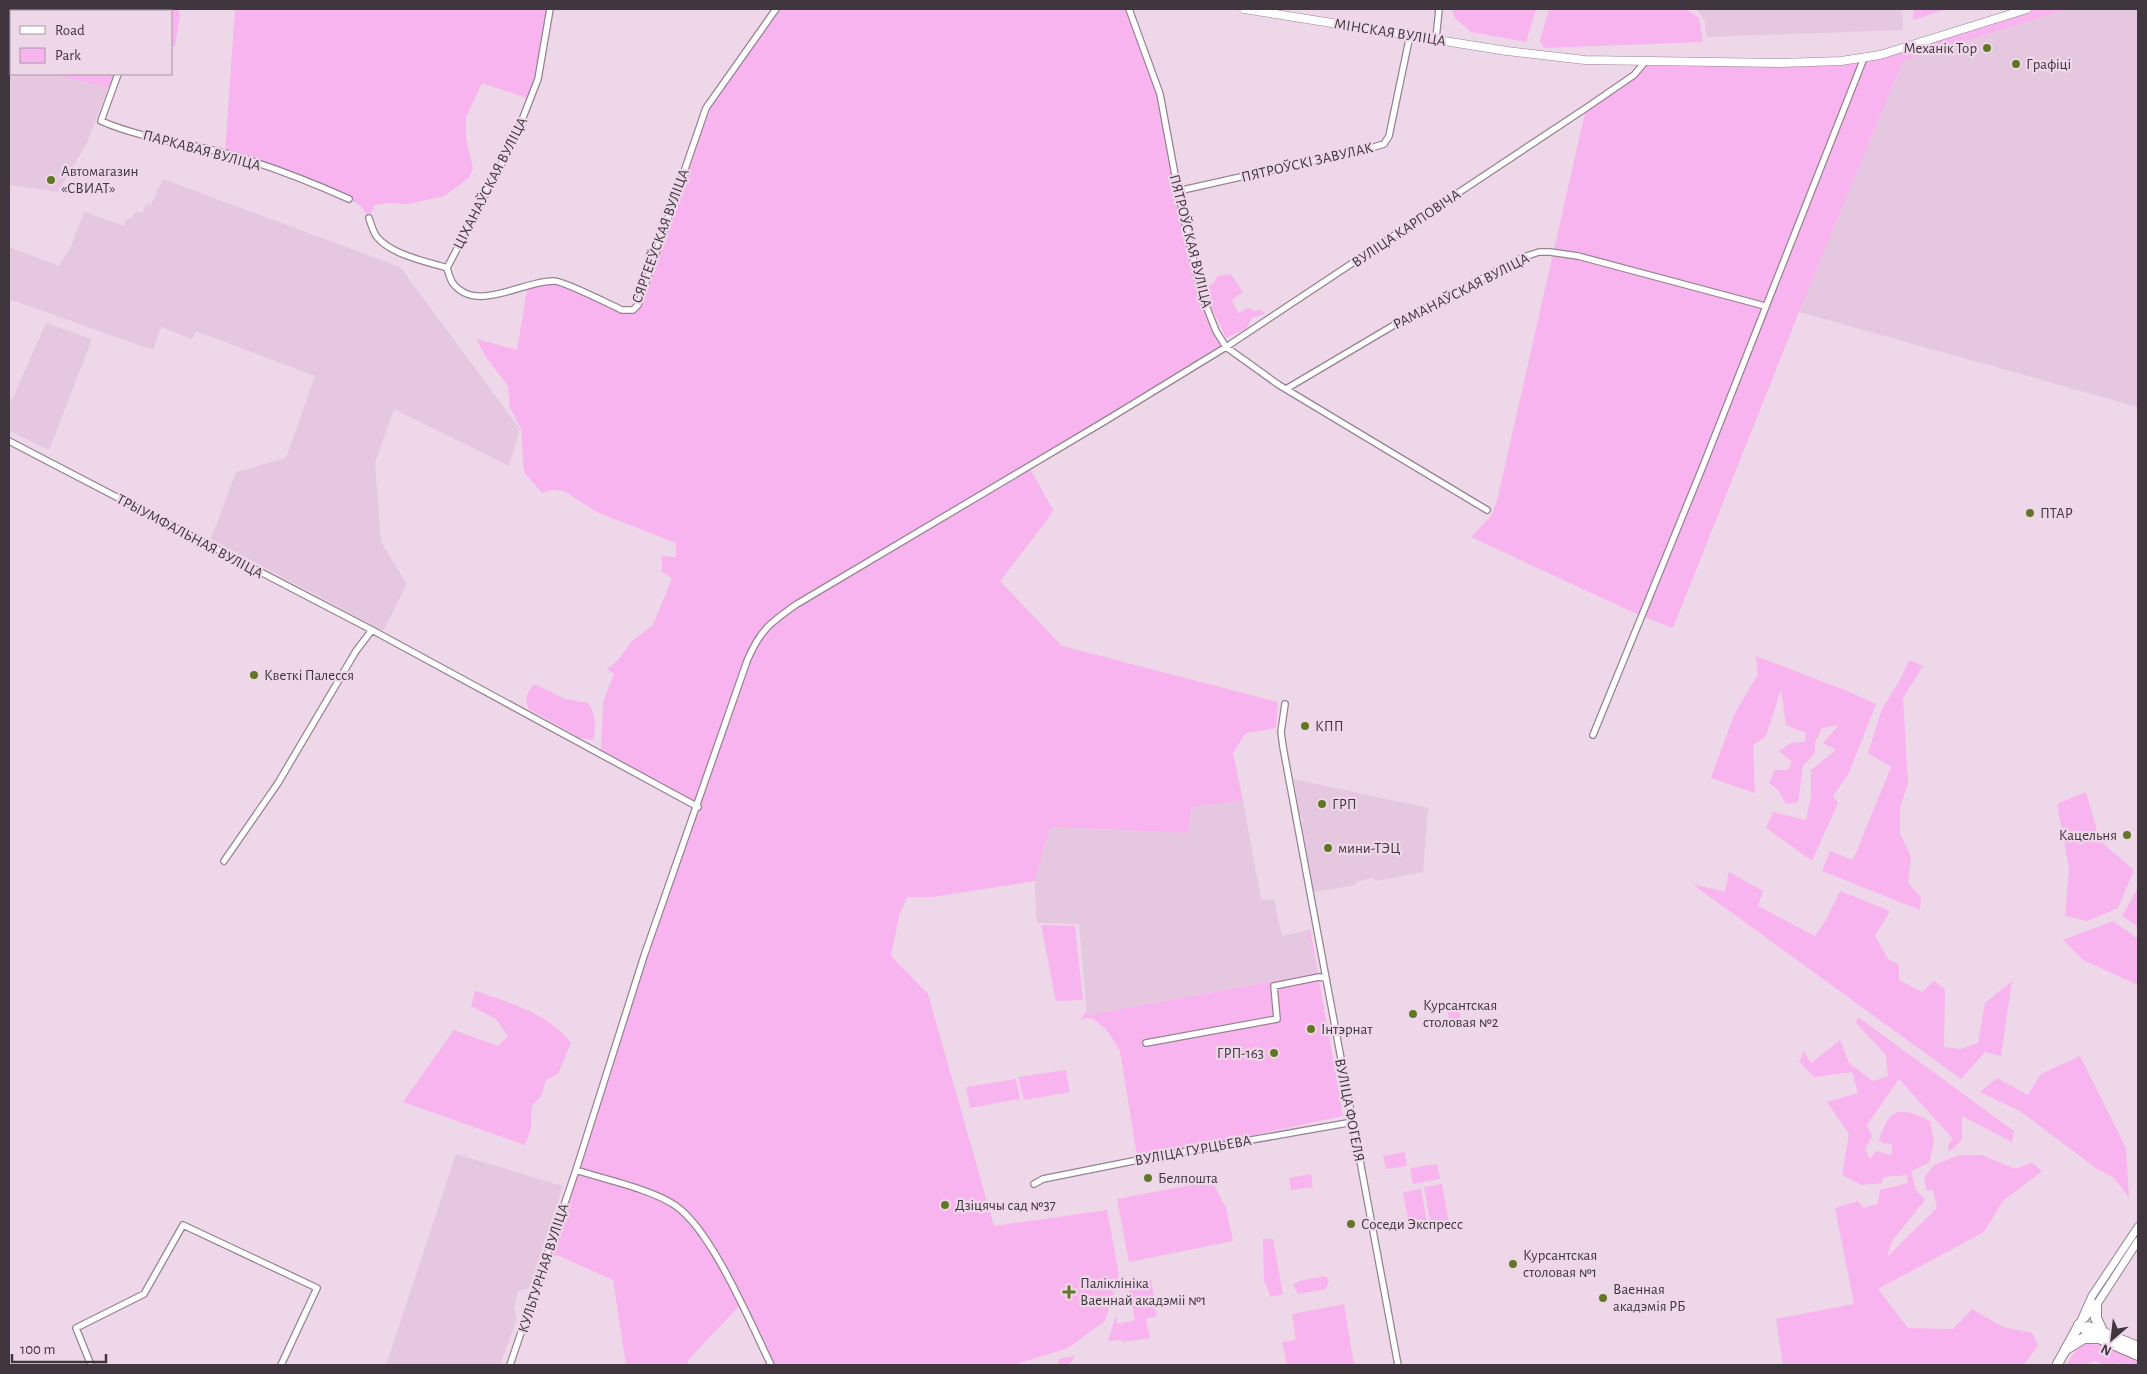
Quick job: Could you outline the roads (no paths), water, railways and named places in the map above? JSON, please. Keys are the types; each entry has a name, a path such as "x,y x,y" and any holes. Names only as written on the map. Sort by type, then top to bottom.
{"highway":[{"path":"2096,1305 2096,1318 2101,1335"},
{"path":"2079,1325 2138,1355"},
{"path":"2066,1349 2084,1338 2101,1335 2138,1347"}],"main road":[{"name":"МІНСКАЯ ВУЛІЦА","path":"1244,9 1507,51 1585,60 1780,63 1841,61 1895,52 2027,9"},
{"path":"2057,1365 2079,1325"}],"street":[{"name":"ЦІХАНАЎСКАЯ ВУЛІЦА","path":"447,268 515,138 523,119 538,79 550,9"},
{"name":"СЯРГЕЕЎСКАЯ ВУЛІЦА","path":"447,268 452,282 464,292 483,297 528,285 556,281 622,310 633,310 638,305 706,108 776,9"},
{"name":"ПЯТРОЎСКАЯ ВУЛІЦА","path":"1129,9 1157,85 1201,292 1216,331 1226,347 1286,389 1487,510"},
{"path":"1436,39 1439,9"},
{"name":"ПЯТРОЎСКІ ЗАВУЛАК","path":"1178,191 1384,144 1389,136 1410,35"},
{"path":"1593,735 1703,466 1864,58"},
{"name":"ВУЛІЦА КАРПОВІЧА","path":"698,807 747,661 757,639 769,624 797,604 1105,422 1226,347 1586,108 1634,75 1645,62"},
{"name":"ПАРКАВАЯ ВУЛІЦА","path":"118,75 101,121 118,128 251,161 349,199"},
{"path":"369,218 376,235 383,242 404,254 447,268"},
{"name":"РАМАНАЎСКАЯ ВУЛІЦА","path":"1286,389 1414,313 1524,257 1538,252 1578,256 1765,306"},
{"name":"ТРЫУМФАЛЬНАЯ ВУЛІЦА","path":"9,441 372,630 698,807"},
{"path":"224,861 278,783 356,651 372,630"},
{"name":"ВУЛІЦА ФОГЕЛЯ","path":"1285,704 1281,736 1398,1365"},
{"name":"КУЛЬТУРНАЯ ВУЛІЦА","path":"510,1365 576,1170 644,956 698,807"},
{"path":"1146,1043 1277,1019 1274,986 1319,977 1325,978"},
{"name":"ВУЛІЦА ГУРЦЬЕВА","path":"1034,1184 1043,1179 1138,1160 1353,1122"},
{"path":"576,1170 658,1196 682,1211 697,1228 712,1251 771,1365"},
{"path":"91,1365 76,1328 144,1294 183,1225 317,1288 281,1365"},
{"path":"2079,1325 2092,1296 2138,1227"},
{"path":"2079,1325 2096,1305 2138,1241"}],"place":[{"name":"Механік Тор","path":"1987,48"},
{"name":"Графіці","path":"2016,64"},
{"name":"Автомагазин «СВИАТ»","path":"51,180"},
{"name":"ПТАР","path":"2030,513"},
{"name":"Кветкі Палесся","path":"254,675"},
{"name":"КПП","path":"1305,726"},
{"name":"ГРП","path":"1322,804"},
{"name":"Кацельня","path":"2127,835"},
{"name":"мини-ТЭЦ","path":"1328,848"},
{"name":"Курсантская столовая №2","path":"1413,1014"},
{"name":"Інтэрнат","path":"1311,1029"},
{"name":"ГРП-163","path":"1274,1053"},
{"name":"Белпошта","path":"1148,1178"},
{"name":"Дзіцячы сад №37","path":"945,1205"},
{"name":"Соседи Экспресс","path":"1351,1224"},
{"name":"Курсантская столовая №1","path":"1513,1264"},
{"name":"Паліклініка Ваеннай акадэміі №1","path":"1069,1292"},
{"name":"Ваенная акадэмія РБ","path":"1603,1298"}]}
